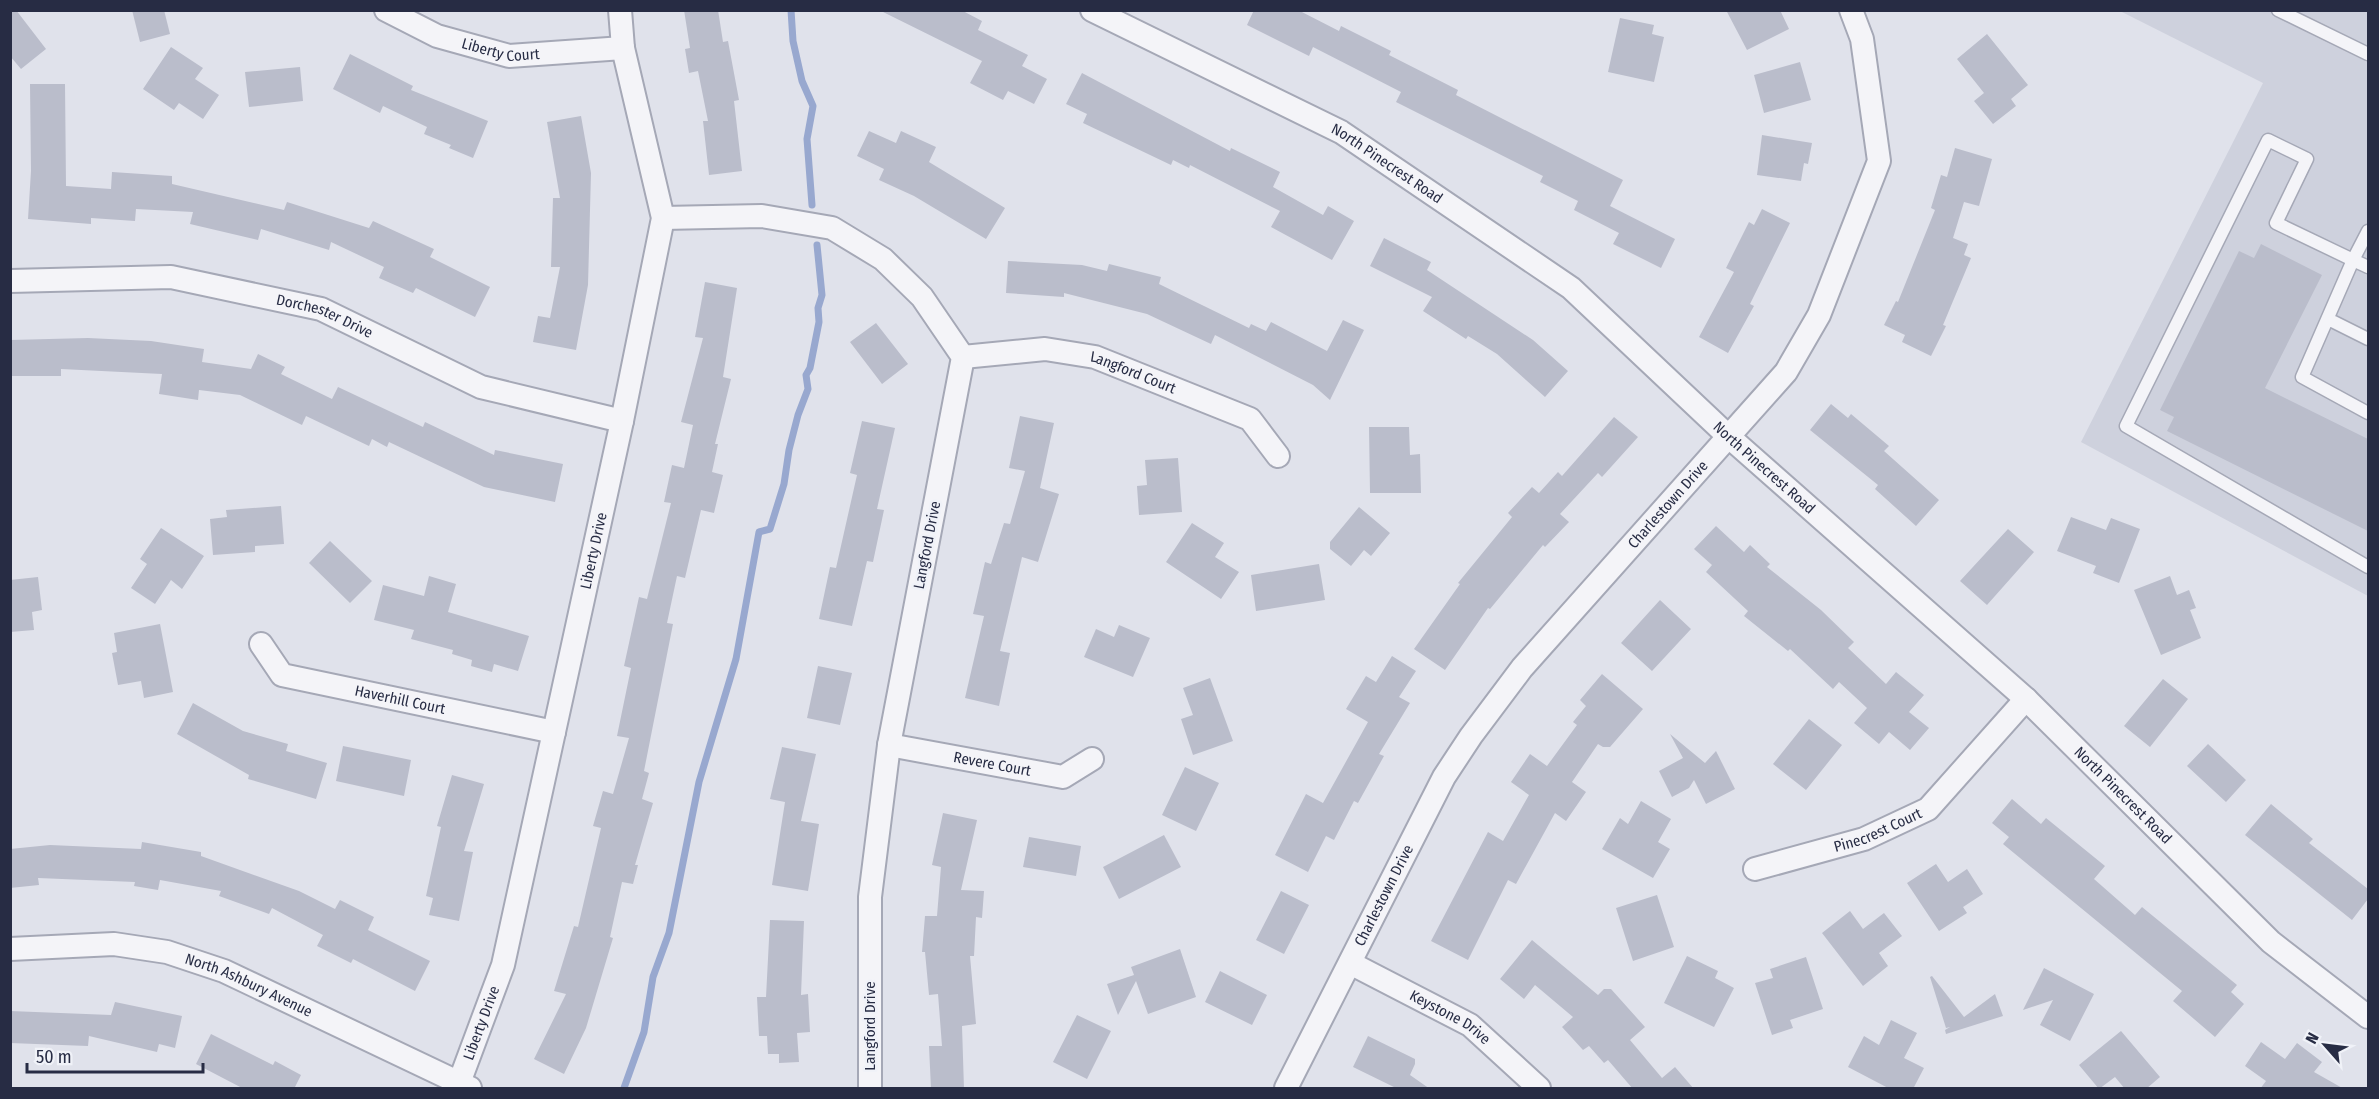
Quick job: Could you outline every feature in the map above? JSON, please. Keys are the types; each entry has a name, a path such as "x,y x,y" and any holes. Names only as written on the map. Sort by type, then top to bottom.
{"street":[{"name":"Liberty Court","path":"386,10 437,36 508,56 624,48"},
{"name":"Liberty Drive","path":"465,1086 503,964 622,421 663,218 624,48 620,10"},
{"name":"North Pinecrest Road","path":"1092,10 1341,132 1571,288 1728,436 2026,699 2271,942 2368,1017"},
{"name":"Charlestown Drive","path":"1286,1089 1444,777 1471,736 1522,668 1786,372 1801,349 1823,304 1879,161 1862,39 1851,10"},
{"path":"663,218 762,216 832,228 884,259 922,297 963,357"},
{"name":"Dorchester Drive","path":"10,281 171,277 321,309 481,387 622,421"},
{"name":"Langford Court","path":"963,357 1045,349 1095,357 1250,419 1278,456"},
{"name":"Langford Drive","path":"870,1089 870,897 889,745 963,357"},
{"name":"Haverhill Court","path":"261,644 282,675 554,732"},
{"name":"Pinecrest Court","path":"1755,869 1864,839 1928,809 2026,699"},
{"name":"Revere Court","path":"889,745 1063,777 1092,759"},
{"name":"North Ashbury Avenue","path":"10,949 114,944 167,952 224,971 465,1086"},
{"name":"Keystone Drive","path":"1350,963 1470,1025 1539,1089"}],"lane":[{"path":"2278,10 2368,54"},
{"path":"2368,267 2276,222 2307,159 2268,140 2127,426 2368,567"},
{"path":"2368,231 2302,377 2368,413"},
{"path":"2328,318 2368,339"}],"shaded area":[{"path":"2120,11 2368,11 2368,596 2081,442 2263,83"}],"building":[{"path":"10,10 16,10 46,49 21,69 10,56"},
{"path":"132,10 164,10 170,34 140,42"},
{"path":"684,10 718,10 723,42 728,41 739,100 734,101 742,171 709,175 703,121 708,121 698,71 689,73 685,49 690,48"},
{"path":"879,10 961,10 982,21 978,30 1028,55 1022,66 1047,79 1034,104 1008,91 1003,100 970,83 982,61"},
{"path":"1254,10 1298,10 1339,31 1341,26 1391,51 1389,55 1458,90 1456,95 1623,180 1610,206 1675,239 1661,268 1613,244 1619,233 1574,210 1578,201 1540,182 1543,176 1396,102 1401,92 1313,47 1309,56 1247,25"},
{"path":"1726,10 1780,10 1789,29 1747,50"},
{"path":"1620,18 1654,25 1652,34 1664,37 1654,82 1608,72"},
{"path":"1987,34 2028,85 2011,99 2016,106 1993,124 1974,101 1984,93 1957,59"},
{"path":"171,47 203,68 195,79 219,95 203,119 179,103 174,110 143,89"},
{"path":"350,54 413,86 411,90 488,121 473,158 449,148 451,145 424,134 427,127 383,106 380,113 333,89"},
{"path":"1800,62 1811,100 1764,113 1754,75"},
{"path":"300,67 303,101 249,107 245,72"},
{"path":"1082,73 1230,151 1231,148 1280,172 1273,187 1323,215 1328,206 1354,221 1332,260 1271,227 1280,211 1190,165 1189,168 1173,160 1171,165 1083,123 1087,114 1066,104"},
{"path":"30,84 65,84 66,186 111,189 112,172 172,176 172,184 284,210 287,202 369,228 373,221 434,249 430,257 490,287 475,317 416,288 413,293 379,278 384,267 331,242 329,250 261,229 258,240 190,224 193,212 136,209 135,221 91,218 91,224 28,219 31,171"},
{"path":"581,116 591,173 588,285 576,350 533,342 538,316 550,318 560,267 551,267 553,198 560,198 547,122"},
{"path":"869,131 896,143 901,131 936,147 929,162 1005,208 986,239 914,196 879,180 884,169 857,156"},
{"path":"1762,135 1812,143 1808,164 1804,163 1801,181 1757,175"},
{"path":"1955,148 1992,159 1979,206 1964,202 1953,238 1968,244 1964,255 1971,258 1943,325 1946,326 1931,356 1902,342 1905,335 1884,325 1896,301 1898,302 1935,210 1931,208 1941,175 1947,177"},
{"path":"1762,209 1790,223 1750,304 1754,306 1728,353 1699,337 1734,272 1726,268 1749,222 1754,225"},
{"path":"1384,238 1431,262 1427,270 1533,340 1568,371 1545,397 1497,354 1468,336 1466,339 1423,311 1432,297 1370,266"},
{"path":"2261,244 2322,275 2265,388 2368,439 2368,531 2167,431 2174,417 2160,410 2239,251 2254,258"},
{"path":"1008,261 1082,265 1107,271 1109,264 1161,277 1159,284 1249,328 1251,324 1266,331 1271,322 1327,351 1343,320 1364,330 1330,400 1313,385 1215,335 1211,344 1147,314 1064,293 1064,297 1006,293"},
{"path":"705,282 737,288 723,377 731,379 715,444 718,444 712,472 723,475 714,513 701,510 685,578 677,576 667,623 673,624 644,771 649,773 642,799 653,803 635,865 638,865 633,884 622,882 610,937 613,938 586,1028 564,1074 534,1059 566,994 554,991 574,926 578,927 601,828 593,826 603,791 613,794 629,738 617,736 631,668 624,666 639,597 647,599 671,503 664,502 672,465 684,468 693,425 681,422 703,338 695,337"},
{"path":"876,323 908,364 882,384 850,342"},
{"path":"88,338 151,341 204,349 202,362 251,369 258,354 285,367 281,374 332,399 338,387 423,427 425,422 494,455 495,450 563,464 555,502 484,487 389,442 387,447 372,439 369,446 306,416 302,425 240,395 199,390 198,400 159,394 162,374 61,369 61,376 10,376 10,340"},
{"path":"1831,404 1848,418 1851,414 1889,446 1884,451 1939,500 1916,526 1875,489 1878,485 1810,430"},
{"path":"1020,416 1054,423 1040,488 1059,494 1038,562 1022,557 1000,651 1010,653 999,706 965,698 984,616 973,614 985,562 991,564 1004,523 1010,524 1025,471 1009,468"},
{"path":"1614,417 1638,437 1602,477 1598,473 1560,514 1569,522 1545,547 1543,545 1490,609 1488,608 1445,670 1414,649 1460,584 1458,583 1512,517 1508,513 1532,487 1539,493 1558,472 1562,476"},
{"path":"862,421 895,428 877,509 884,510 873,562 867,561 852,626 819,619 830,567 836,568 857,475 850,473"},
{"path":"1369,427 1409,427 1410,455 1420,454 1421,493 1370,493"},
{"path":"1178,458 1182,512 1139,515 1137,486 1147,485 1145,460"},
{"path":"281,506 284,544 255,546 255,552 213,555 210,519 227,517 226,510"},
{"path":"1359,507 1390,533 1371,556 1364,550 1351,566 1330,549 1330,542"},
{"path":"2071,517 2106,530 2111,518 2140,529 2119,583 2093,573 2096,566 2057,551"},
{"path":"1192,523 1224,543 1215,557 1239,572 1221,599 1166,562"},
{"path":"1716,526 1744,552 1750,545 1770,564 1767,567 1821,610 1854,642 1848,648 1886,684 1896,672 1924,695 1909,712 1929,728 1910,750 1889,732 1879,744 1854,723 1867,708 1839,682 1833,689 1790,649 1788,651 1744,616 1748,611 1706,572 1712,565 1694,549"},
{"path":"161,528 204,556 182,589 171,580 155,604 131,588 147,564 140,559"},
{"path":"2008,529 2034,552 1987,605 1960,581"},
{"path":"330,541 372,581 350,603 309,563"},
{"path":"1319,564 1325,600 1256,611 1251,575"},
{"path":"429,576 456,584 448,612 529,636 518,671 494,664 492,672 471,666 472,660 452,654 453,650 411,639 414,630 374,620 383,585 424,596"},
{"path":"2170,576 2177,595 2189,590 2196,608 2190,610 2201,638 2161,655 2134,590"},
{"path":"38,577 42,610 32,612 34,630 10,632 10,580"},
{"path":"1660,600 1691,629 1652,671 1621,643"},
{"path":"160,624 173,692 144,698 141,681 118,685 112,653 117,652 114,633"},
{"path":"1119,625 1150,638 1133,677 1084,657 1096,629 1114,637"},
{"path":"1392,656 1416,671 1399,697 1410,703 1379,754 1384,756 1358,803 1354,801 1334,840 1326,836 1308,872 1275,855 1306,794 1323,803 1368,722 1346,709 1366,676 1376,682"},
{"path":"818,666 852,673 840,725 807,718"},
{"path":"1602,674 1643,709 1610,747 1598,744 1572,782 1586,792 1566,821 1555,813 1516,884 1508,880 1468,960 1431,941 1488,832 1503,841 1529,795 1511,782 1530,754 1547,766 1577,725 1573,722 1586,706 1580,700"},
{"path":"1210,678 1233,741 1193,755 1181,719 1193,715 1183,688"},
{"path":"2163,679 2188,699 2150,747 2124,726"},
{"path":"193,703 243,731 288,744 286,751 327,763 316,799 248,779 249,775 177,734"},
{"path":"1809,719 1842,745 1806,790 1773,764"},
{"path":"1670,734 1705,763 1716,751 1735,789 1706,804 1694,780 1689,788 1672,797 1659,771 1683,758"},
{"path":"2208,744 2246,780 2226,802 2187,766"},
{"path":"343,746 411,760 404,796 336,781"},
{"path":"782,747 816,754 801,821 819,824 808,891 772,885 785,802 770,799"},
{"path":"1185,767 1219,783 1196,831 1162,815"},
{"path":"452,775 484,784 464,851 473,852 459,921 429,915 433,898 426,896 441,827 437,826"},
{"path":"2012,799 2041,824 2046,818 2105,866 2094,879 2135,915 2142,907 2237,985 2231,992 2244,1004 2215,1037 2173,1001 2182,991 2003,844 2009,837 1992,823"},
{"path":"1641,801 1671,819 1658,842 1670,849 1653,878 1602,849 1620,818 1628,824"},
{"path":"2271,804 2313,839 2309,843 2368,889 2368,899 2352,920 2245,835"},
{"path":"943,813 977,820 961,890 984,891 982,918 976,917 974,956 970,956 976,1024 962,1026 964,1089 931,1089 929,1046 942,1046 938,994 929,995 925,952 922,952 925,916 937,916 941,867 932,865"},
{"path":"1164,835 1181,867 1119,899 1103,867"},
{"path":"1029,837 1081,846 1076,876 1023,867"},
{"path":"142,842 201,852 201,856 299,891 335,909 340,900 374,917 368,930 430,961 415,991 353,959 351,963 317,946 323,935 272,908 269,914 219,896 221,891 160,880 158,890 134,886 135,882 38,878 39,885 10,888 10,849 50,845 141,849"},
{"path":"1936,864 1948,882 1967,869 1983,894 1963,907 1967,913 1939,931 1907,883"},
{"path":"1281,891 1309,905 1284,954 1256,940"},
{"path":"1657,895 1674,947 1633,961 1616,908"},
{"path":"1850,911 1863,929 1884,913 1902,936 1879,953 1888,966 1863,986 1822,933"},
{"path":"770,920 804,921 801,995 808,994 810,1032 797,1033 799,1062 779,1063 779,1054 768,1054 767,1036 759,1036 757,997 766,997"},
{"path":"1532,940 1598,995 1604,989 1611,989 1645,1027 1630,1040 1662,1078 1675,1067 1694,1089 1633,1089 1608,1060 1604,1063 1589,1046 1583,1050 1562,1027 1573,1017 1535,985 1524,999 1500,979"},
{"path":"1180,949 1196,997 1148,1014 1136,981 1118,1015 1107,984 1134,975 1131,967"},
{"path":"1687,956 1718,971 1715,978 1734,988 1714,1027 1664,1003"},
{"path":"1806,957 1823,1009 1790,1020 1793,1028 1772,1035 1755,983 1773,978 1770,969"},
{"path":"2044,968 2094,994 2070,1041 2040,1025 2053,1000 2023,1010"},
{"path":"1220,971 1267,995 1252,1025 1205,1002"},
{"path":"1932,976 1964,1017 1995,994 2003,1016 1946,1034 1945,1030 1950,1027 1946,1028 1930,977"},
{"path":"115,1002 182,1016 175,1048 159,1044 157,1052 89,1036 88,1046 10,1043 10,1011 111,1015"},
{"path":"1077,1015 1111,1031 1087,1079 1053,1062"},
{"path":"1891,1020 1917,1033 1904,1058 1924,1068 1913,1089 1890,1089 1848,1067 1864,1036 1879,1045"},
{"path":"2121,1031 2160,1077 2146,1089 2125,1089 2115,1077 2099,1089 2079,1065"},
{"path":"211,1034 273,1065 275,1061 301,1075 294,1089 244,1089 196,1064"},
{"path":"1368,1036 1415,1059 1410,1075 1430,1089 1398,1089 1353,1067"},
{"path":"2261,1042 2285,1059 2297,1043 2322,1062 2314,1072 2344,1089 2260,1089 2266,1081 2245,1066"}],"waterway":[{"path":"791,10 793,41 802,81 813,106 807,139 812,205"},
{"path":"624,1088 644,1032 653,977 669,933 699,782 736,659 759,532 770,529 784,484 789,450 798,415 808,389 806,375 810,368 819,322 818,308 822,295 817,245"}]}
